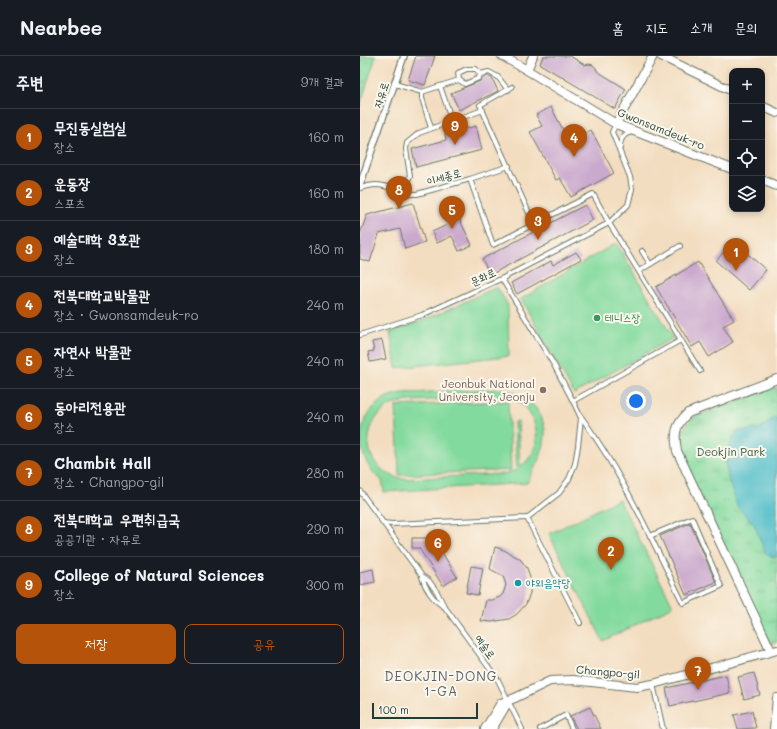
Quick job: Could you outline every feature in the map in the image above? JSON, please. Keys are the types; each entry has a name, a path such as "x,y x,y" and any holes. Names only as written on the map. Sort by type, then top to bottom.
{"street":[{"name":"자유로","path":"360,187 404,56"},
{"name":"Gwonsamdeuk-ro","path":"502,56 528,70 616,124 729,168"},
{"path":"528,70 533,56"},
{"path":"616,124 653,56"},
{"path":"661,56 729,90"},
{"path":"765,107 776,110"},
{"path":"765,181 777,186"},
{"path":"775,651 677,451 675,439 677,428 682,419 688,413 777,379"},
{"name":"Changpo-gil","path":"485,729 500,703 550,681 573,680 638,687 775,651"},
{"path":"774,729 777,698"},
{"path":"492,729 509,700"}],"lane":[{"path":"458,80 458,73 467,68 476,69 480,74"},
{"path":"395,84 422,92 458,80 465,84 479,78 480,74 489,72 498,77 510,89 480,105 509,166 534,224"},
{"path":"440,86 452,121"},
{"path":"422,92 422,98 431,128"},
{"path":"402,191 410,176 406,149 407,143 419,133 483,110"},
{"name":"문화로","path":"360,335 422,316 502,279 609,223 628,205 632,189 630,177 612,132 616,124"},
{"path":"620,150 620,141 623,136 631,132 638,132"},
{"name":"이세종로","path":"360,187 376,185 402,191 410,195 470,179 509,166"},
{"path":"470,179 494,245 593,194 609,223 700,371"},
{"path":"639,271 680,246"},
{"path":"642,251 650,264"},
{"path":"502,279 551,360 582,418 594,434 623,482 683,603 721,586 692,518 650,536"},
{"path":"573,402 681,340"},
{"path":"383,523 392,524 527,518 559,493 569,479 575,464 582,418"},
{"name":"예술로","path":"360,491 422,576 429,581 437,592 444,606 488,666 509,700 522,729"},
{"path":"527,518 580,623"},
{"path":"653,684 663,729"},
{"path":"540,729 566,715 572,729"}],"green space":[{"path":"360,56 376,56 360,106"},
{"name":"테니스장","path":"616,243 673,338 574,394 521,299"},
{"path":"497,287 508,305 509,356 396,368 390,332 425,320"},
{"name":"Deokjin Park","path":"777,387 777,643 770,643 681,453 680,442 686,425 694,417"},
{"path":"503,389 529,401 535,407 544,423 545,433 543,448 527,483 384,492 382,480 377,477 367,464 361,442 361,434 366,418 375,406 388,397 400,393","holes":["501,396 513,399 522,405 530,414 536,428 536,442 534,449 531,456 520,467 518,421 514,422 517,470 503,474 404,479 384,472 371,455 369,440 372,425 381,413 394,404 412,401"]},
{"path":"508,401 511,470 399,475 396,406"},
{"path":"619,499 673,606 603,641 549,534"}],"water":[{"path":"777,417 777,557 766,554 754,524 737,506 728,478 726,466 728,449 732,439 739,431 759,429"}],"building":[{"path":"416,56 435,56 425,85 408,80"},
{"path":"543,56 570,56 585,65 593,65 597,71 626,89 615,109 540,64"},
{"path":"486,76 492,78 498,91 459,110 451,93 480,81"},
{"path":"551,107 569,141 591,130 614,173 571,197 560,178 556,180 530,132 542,126 536,115"},
{"path":"476,126 482,150 416,167 412,149 446,140 445,134"},
{"path":"413,203 425,242 405,249 400,229 379,234 370,262 360,259 360,234 367,215"},
{"path":"452,204 472,245 459,251 452,236 437,243 432,232 447,225 440,210"},
{"path":"585,205 593,220 490,275 482,259"},
{"path":"733,241 766,270 749,290 716,261"},
{"path":"576,252 581,259 517,294 511,283 551,261 553,265"},
{"path":"698,262 734,320 723,326 733,342 709,357 700,342 692,347 656,287"},
{"path":"382,340 386,359 370,362 368,352 374,351 372,342"},
{"path":"690,523 716,582 686,595 660,536"},
{"path":"412,538 438,538 438,546 457,577 443,586 419,548 412,548"},
{"name":"야외음악당","path":"495,547 520,559 527,568 531,581 530,593 526,604 517,614 509,619 491,622 481,621 486,600 492,600 500,597 503,594 506,585 503,576 490,569"},
{"path":"471,566 483,568 478,595 466,593"},
{"path":"373,569 375,582 360,585 360,572"},
{"path":"754,673 760,695 744,699 738,677"},
{"path":"726,675 730,693 670,706 666,688"},
{"path":"590,707 601,729 577,729 570,716"},
{"path":"752,711 756,728 738,729 734,715"}],"place":[{"name":"College of Natural Sciences","path":"455,145"},
{"name":"전북대학교박물관","path":"574,157"},
{"name":"전북대학교 우편취급국","path":"399,209"},
{"name":"자연사 박물관","path":"452,229"},
{"name":"예술대학 3호관","path":"538,240"},
{"name":"무진동실험실","path":"736,271"},
{"name":"테니스장","path":"597,318"},
{"name":"Jeonbuk National University, Jeonju","path":"543,390"},
{"name":"동아리전용관","path":"438,562"},
{"name":"운동장","path":"611,570"},
{"name":"야외음악당","path":"518,583"},
{"name":"Chambit Hall","path":"698,690"}],"district":[{"name":"DEOKJIN-DONG 1-GA","path":"441,684"}]}
